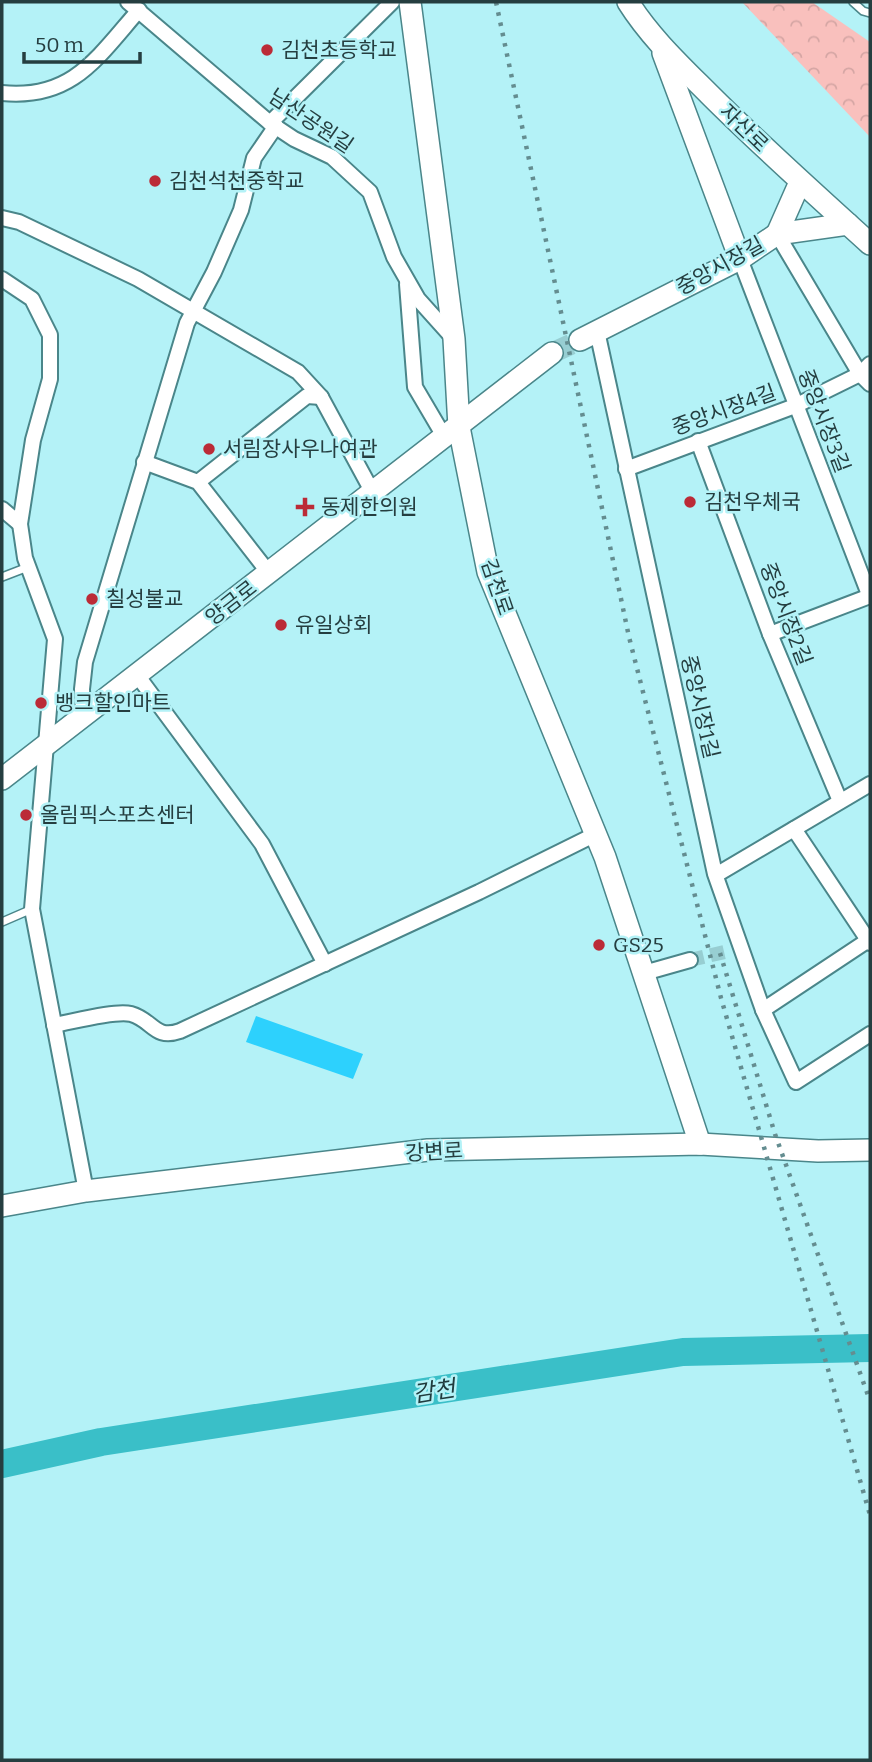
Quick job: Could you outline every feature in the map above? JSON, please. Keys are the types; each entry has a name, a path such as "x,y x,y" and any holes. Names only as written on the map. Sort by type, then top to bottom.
{"street":[{"path":"83,717 85,662 144,463 187,323 241,210 254,158 273,125 392,2"},
{"name":"김천로","path":"410,2 454,339 452,432 488,572 596,834 700,1144"},
{"name":"자산로","path":"628,2 660,45 800,182 870,244"},
{"path":"2,93 53,90 90,66 134,6"},
{"name":"남산공원길","path":"134,6 273,125 294,139 332,157 370,192 394,257 406,279 418,299 454,339"},
{"path":"660,45 740,259"},
{"path":"777,234 800,182"},
{"path":"2,218 19,222 138,279 298,372 321,397 373,493"},
{"path":"777,234 848,224"},
{"name":"중앙시장길","path":"589,335 740,259 777,234 867,374"},
{"name":"중앙시장3길","path":"740,259 870,596"},
{"path":"2,279 33,299 50,335 50,379 33,440 20,524 28,566 55,639 32,909 86,1191"},
{"path":"406,279 415,387 452,432 552,353"},
{"name":"중앙시장1길","path":"589,335 626,469 716,875 735,949 796,1082 870,1034"},
{"name":"중앙시장4길","path":"626,469 795,406 867,374"},
{"path":"198,482 307,396 321,397"},
{"name":"양금로","path":"2,779 452,432"},
{"name":"중앙시장2길","path":"698,441 770,634 840,801"},
{"path":"144,463 198,482 270,573"},
{"path":"2,509 20,524"},
{"path":"770,634 870,596"},
{"path":"137,675 262,844 325,964"},
{"path":"716,875 870,784"},
{"path":"763,1010 870,941 794,830"},
{"path":"54,1025 129,1014 141,1018 158,1032 169,1035 479,892 596,834"},
{"path":"644,973 690,960"},
{"name":"강변로","path":"2,1206 86,1191 428,1150 700,1144 818,1151 870,1150"}],"lane":[{"path":"853,2 863,11 870,13"},
{"path":"2,577 28,566"},
{"path":"2,922 32,909"}],"green space":[{"path":"742,2 812,2 870,42 870,137"}],"building":[{"path":"256,1016 363,1054 353,1079 246,1042"}],"waterway":[{"name":"감천","path":"2,1464 101,1442 683,1352 870,1348"}],"tunnel":[{"path":"552,353 580,340"},
{"path":"690,960 729,951"}],"railway":[{"path":"496,2 629,637 721,998 870,1515"},
{"path":"720,953 775,1134 870,1401"}],"place":[{"name":"김천초등학교","path":"267,50"},
{"name":"김천석천중학교","path":"155,181"},
{"name":"서림장사우나여관","path":"209,449"},
{"name":"김천우체국","path":"690,502"},
{"name":"동제한의원","path":"305,507"},
{"name":"칠성불교","path":"92,599"},
{"name":"유일상회","path":"281,625"},
{"name":"뱅크할인마트","path":"41,703"},
{"name":"올림픽스포츠센터","path":"26,815"},
{"name":"GS25","path":"599,945"}]}
